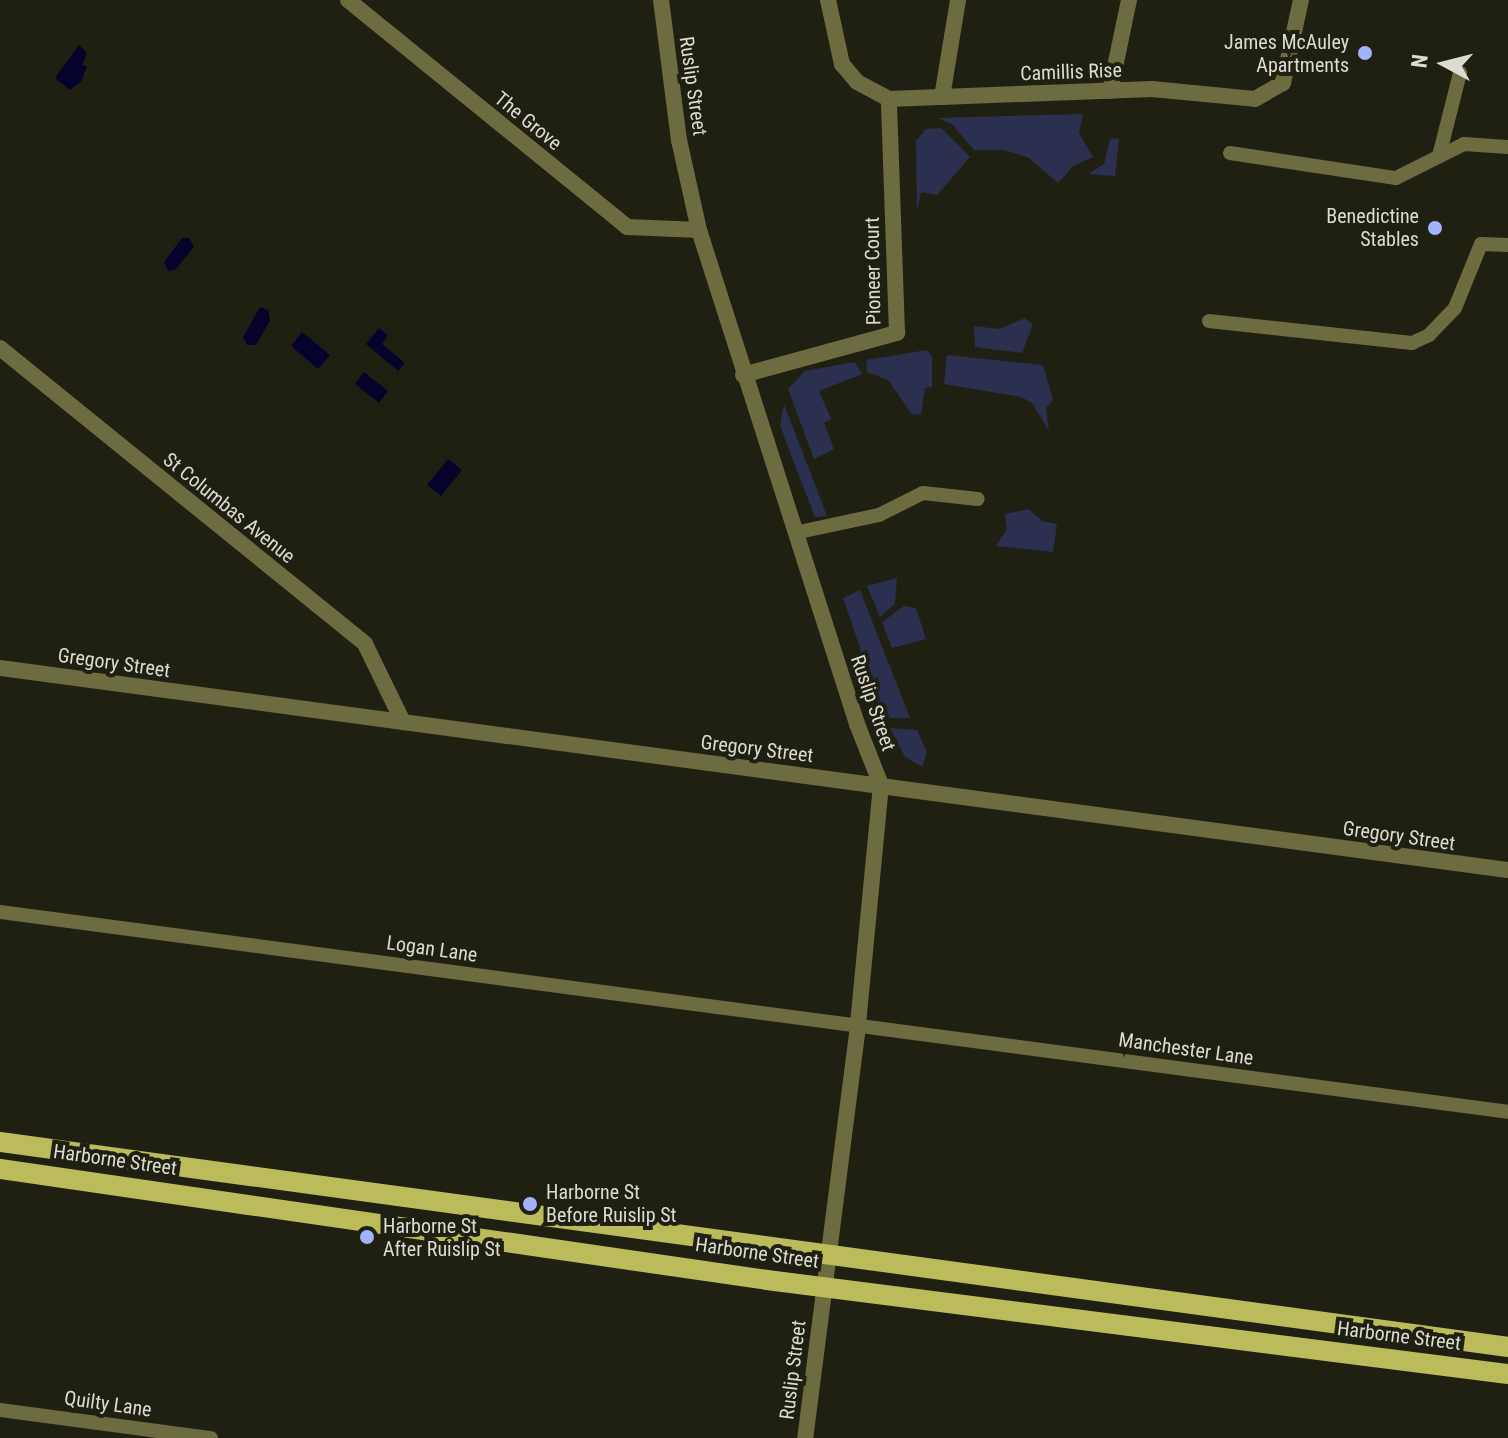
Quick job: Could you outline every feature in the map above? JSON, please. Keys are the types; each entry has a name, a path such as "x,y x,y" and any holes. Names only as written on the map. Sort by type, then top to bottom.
{"main road":[{"name":"Harborne Street","path":"0,1142 1508,1347"},
{"name":"Harborne Street","path":"0,1169 823,1287 1508,1374"}],"street":[{"name":"The Grove","path":"348,0 627,227 699,230"},
{"name":"Ruslip Street","path":"661,0 679,140 699,230 743,375 799,532 857,724 881,785 858,1026 805,1438"},
{"path":"828,0 842,64 857,82 889,99"},
{"path":"942,97 958,0"},
{"path":"1110,91 1129,0"},
{"name":"Camillis Rise","path":"889,99 1152,89 1255,99 1283,83 1301,0"},
{"name":"Pioneer Court","path":"743,375 897,333 889,99"},
{"name":"St Columbas Avenue","path":"0,348 365,644 403,722"},
{"name":"Gregory Street","path":"0,668 1508,870"}],"lane":[{"path":"1439,156 1460,73"},
{"path":"1230,153 1396,178 1464,144 1508,147"},
{"path":"1209,321 1412,343 1444,323 1455,308 1481,244 1508,245"},
{"path":"799,532 879,515 923,493 978,499"},
{"name":"Logan Lane","path":"0,912 858,1026"},
{"name":"Manchester Lane","path":"858,1026 1508,1112"},
{"name":"Quilty Lane","path":"0,1410 211,1438"}],"shaded area":[{"path":"79,45 87,53 82,66 87,66 81,82 70,90 55,78"},
{"path":"1083,114 1079,133 1093,157 1073,166 1058,183 1029,158 1004,150 974,150 952,124 937,118"},
{"path":"941,128 970,157 937,195 921,192 917,211 916,141 926,129"},
{"path":"1119,138 1115,176 1088,174 1104,164 1110,139"},
{"path":"182,238 189,238 194,247 175,270 168,271 164,262"},
{"path":"260,307 268,310 270,321 256,345 247,345 243,337"},
{"path":"1025,318 1033,325 1022,353 975,347 974,326 999,329"},
{"path":"379,328 388,335 382,344 405,363 398,371 366,344"},
{"path":"302,332 330,355 318,369 291,346"},
{"path":"927,350 932,357 932,387 925,388 921,415 912,414 888,380 867,372 866,360"},
{"path":"947,355 1043,365 1053,400 1046,408 1049,431 1032,403 1021,397 944,384"},
{"path":"855,362 862,374 819,391 831,419 824,423 834,449 814,459 788,389 805,371"},
{"path":"364,372 388,391 379,403 355,384"},
{"path":"784,404 827,516 815,517 780,426"},
{"path":"448,459 462,470 441,496 427,485"},
{"path":"1029,509 1042,521 1057,524 1053,552 996,546 1007,529 1005,514"},
{"path":"897,578 895,604 880,617 867,586"},
{"path":"860,590 910,718 885,718 877,698 843,598"},
{"path":"904,606 916,608 926,639 892,648 882,622"},
{"path":"890,728 917,730 927,752 922,767 905,757"}],"place":[{"name":"James McAuley Apartments","path":"1365,53"},
{"name":"Benedictine Stables","path":"1435,228"},
{"name":"Harborne St Before Ruislip St","path":"530,1204"},
{"name":"Harborne St After Ruislip St","path":"367,1237"}]}
